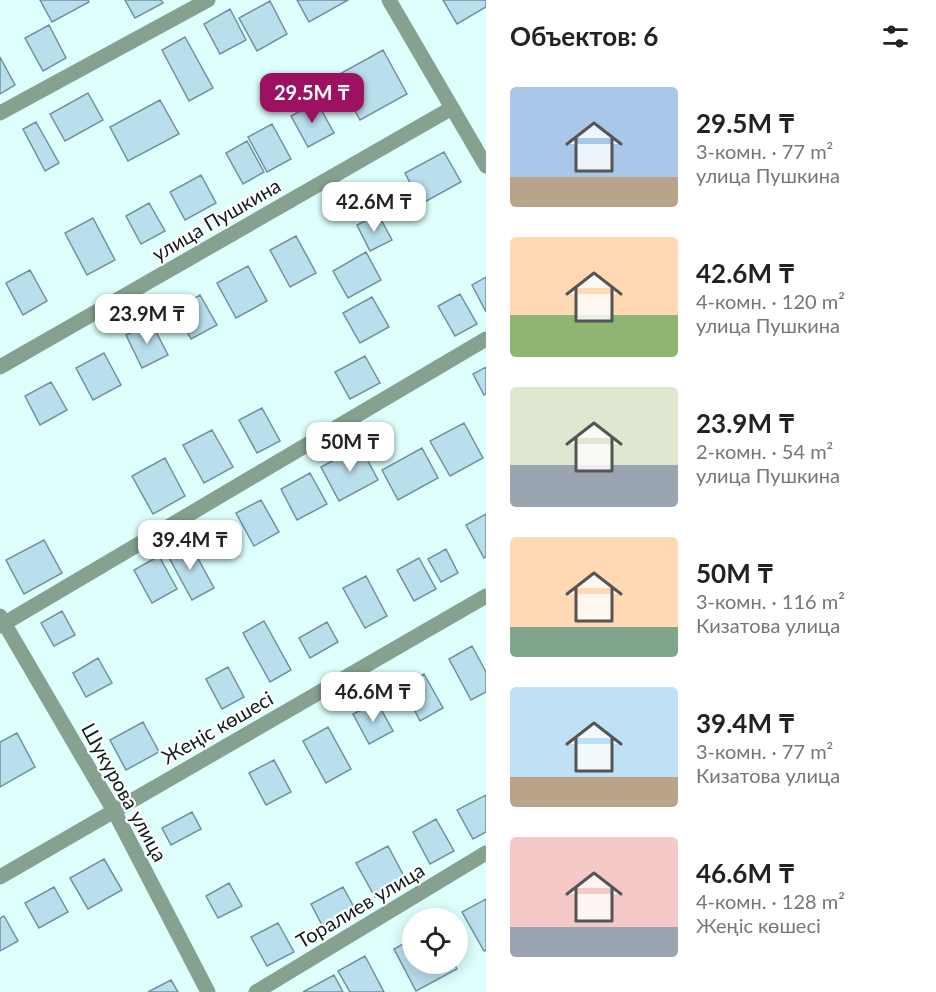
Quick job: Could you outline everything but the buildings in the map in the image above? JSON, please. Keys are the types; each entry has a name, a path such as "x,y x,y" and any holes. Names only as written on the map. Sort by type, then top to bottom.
{"street":[{"path":"0,113 208,0"},
{"path":"389,0 486,166"},
{"name":"улица Пушкина","path":"0,367 452,108"},
{"path":"1,622 486,339"},
{"name":"Жеңіс көшесі","path":"0,877 486,596"},
{"name":"Шукурова улица","path":"1,622 114,811 208,992"},
{"name":"Торалиев улица","path":"256,992 486,853"}]}
